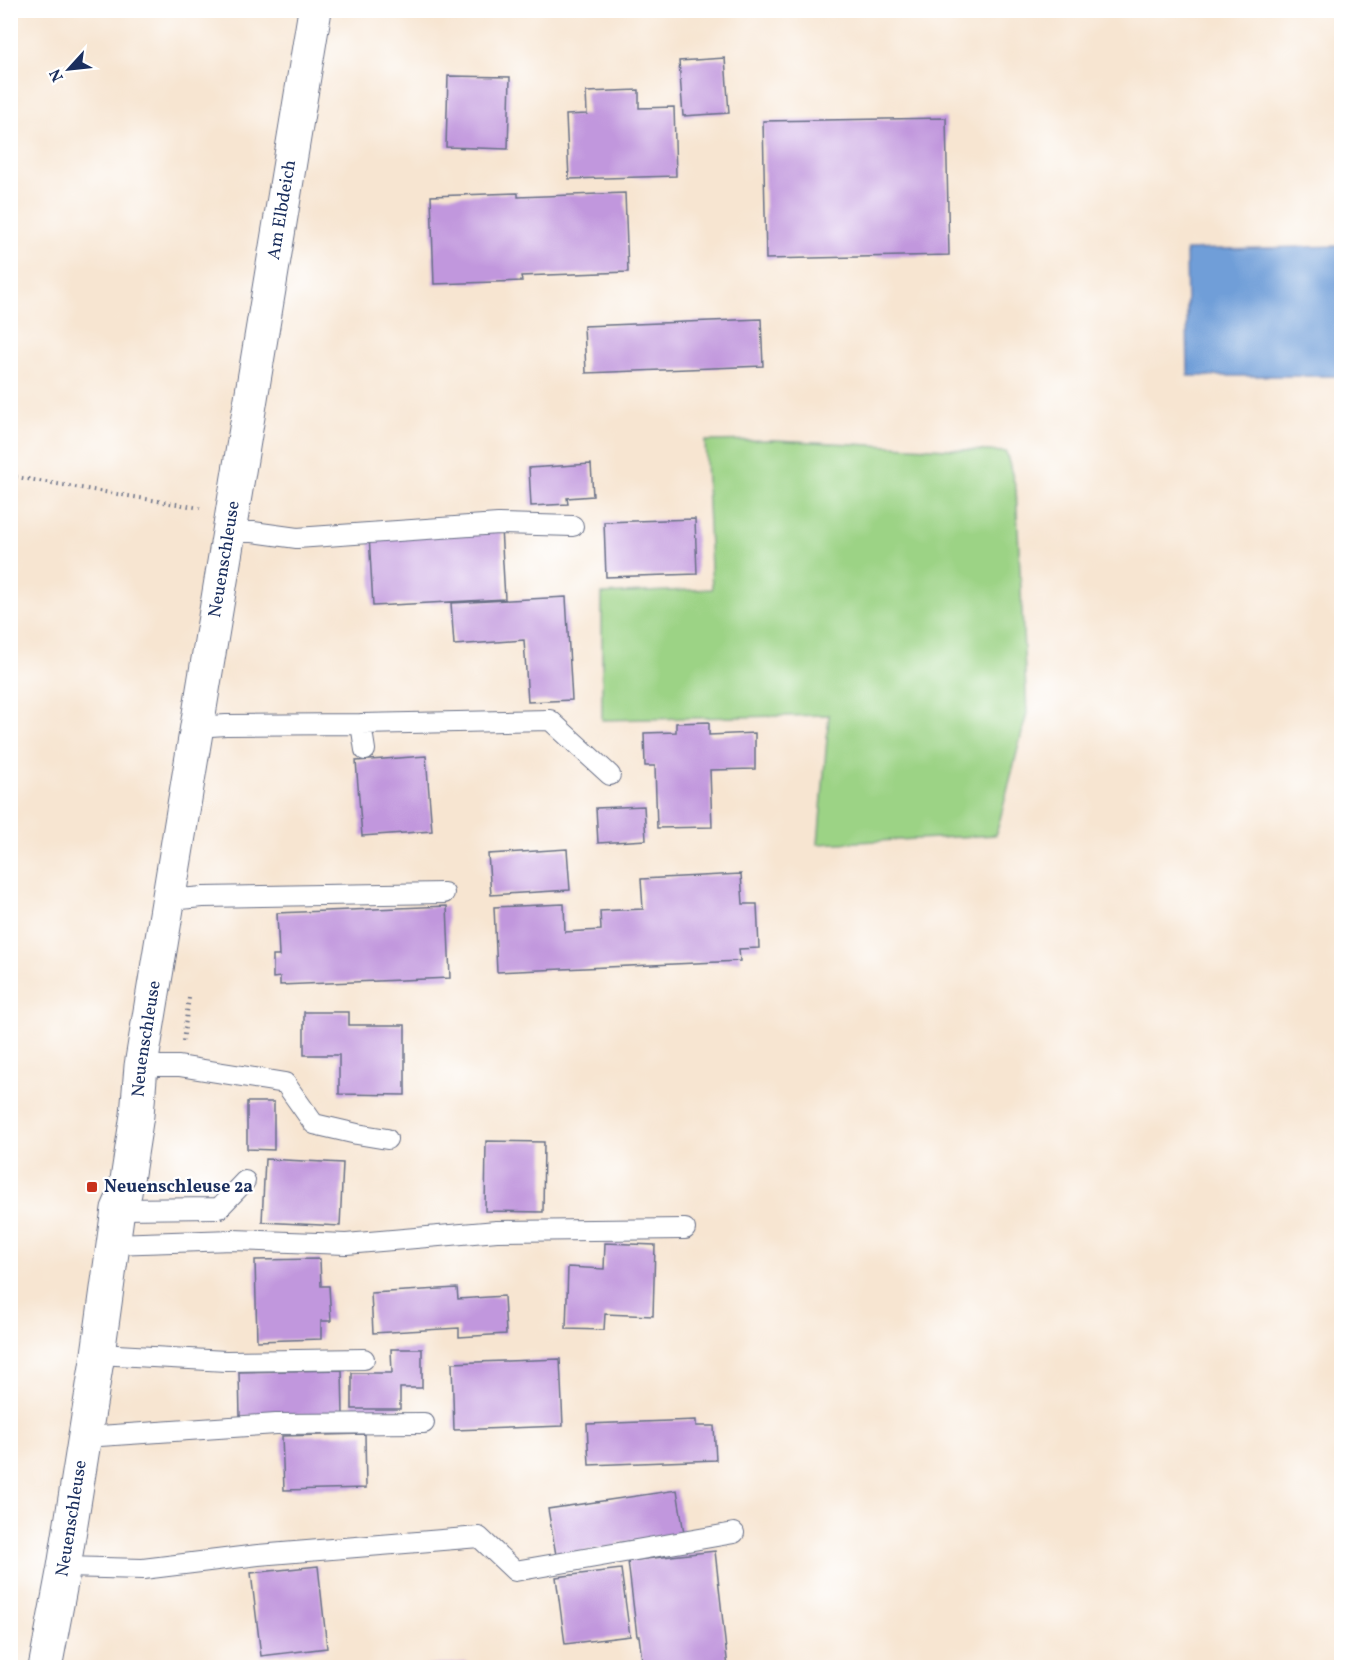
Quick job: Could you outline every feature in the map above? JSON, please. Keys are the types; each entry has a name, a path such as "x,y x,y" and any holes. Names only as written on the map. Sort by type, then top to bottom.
{"street":[{"name":"Am Elbdeich","path":"248,411 315,10"},
{"name":"Neuenschleuse","path":"45,1668 85,1437 117,1209 125,1192 137,1115 141,1066 248,411"}],"lane":[{"path":"229,522 253,532 297,538 498,524 573,526"},
{"path":"196,727 549,720 610,775"},
{"path":"361,724 365,750"},
{"path":"168,900 203,897 444,893"},
{"path":"141,1066 179,1066 285,1083 314,1124 387,1139"},
{"path":"117,1209 219,1208 245,1181"},
{"path":"112,1244 233,1240 346,1244 497,1231 684,1229"},
{"path":"98,1354 226,1361 364,1359"},
{"path":"85,1437 276,1424 424,1423"},
{"path":"64,1567 143,1569 258,1555 479,1537 515,1571 734,1533"}],"path":[{"path":"10,476 229,522"}],"green space":[{"path":"775,440 1006,452 1016,489 1027,713 996,835 818,844 829,715 602,720 602,594 712,589 705,441"}],"water":[{"path":"1341,246 1341,376 1188,376 1186,250"}],"building":[{"path":"725,58 729,113 683,116 679,61"},
{"path":"448,76 510,77 508,149 446,147"},
{"path":"639,90 639,108 674,107 676,176 569,179 566,115 587,114 586,92"},
{"path":"946,118 949,255 766,259 763,121"},
{"path":"518,193 518,197 625,193 628,272 521,276 522,281 434,284 431,196"},
{"path":"761,319 763,366 586,373 584,326"},
{"path":"591,464 593,496 567,498 568,504 531,506 529,468"},
{"path":"695,519 697,574 606,577 604,522"},
{"path":"501,528 505,599 373,606 369,535"},
{"path":"566,597 572,700 528,702 524,640 454,645 451,603"},
{"path":"709,722 709,735 755,733 755,769 710,770 712,827 657,828 655,766 645,766 644,733 676,732 676,723"},
{"path":"426,756 432,831 362,836 356,761"},
{"path":"644,806 646,840 598,843 596,808"},
{"path":"567,849 570,890 491,895 488,854"},
{"path":"741,874 743,904 757,904 759,948 739,949 740,961 497,972 494,907 564,904 565,932 601,930 600,911 643,909 641,879"},
{"path":"447,906 450,978 280,985 280,977 273,978 273,956 279,956 277,913"},
{"path":"304,1012 349,1012 349,1025 405,1025 405,1095 339,1094 339,1055 304,1055"},
{"path":"247,1102 274,1102 274,1150 247,1149"},
{"path":"486,1141 544,1142 543,1212 485,1211"},
{"path":"265,1159 343,1163 340,1226 262,1222"},
{"path":"605,1243 655,1245 653,1316 605,1314 604,1330 566,1329 568,1267 604,1269"},
{"path":"320,1259 321,1286 329,1286 331,1321 321,1321 321,1339 257,1341 255,1260"},
{"path":"457,1288 458,1299 504,1296 506,1334 459,1337 459,1328 373,1333 371,1293"},
{"path":"391,1349 422,1349 422,1388 400,1388 400,1409 352,1409 352,1373 392,1373"},
{"path":"560,1359 563,1426 454,1430 452,1363"},
{"path":"342,1370 343,1414 240,1417 239,1372"},
{"path":"696,1420 696,1426 714,1426 716,1460 589,1465 587,1424"},
{"path":"365,1434 366,1488 284,1490 282,1436"},
{"path":"677,1490 684,1533 556,1555 548,1509"},
{"path":"715,1551 728,1668 643,1668 628,1561"},
{"path":"318,1566 327,1648 261,1656 251,1573"},
{"path":"621,1569 630,1636 565,1644 556,1577"},
{"path":"467,1662 468,1668 426,1668 426,1666"}],"place":[{"name":"Neuenschleuse 2a","path":"92,1187"}]}
